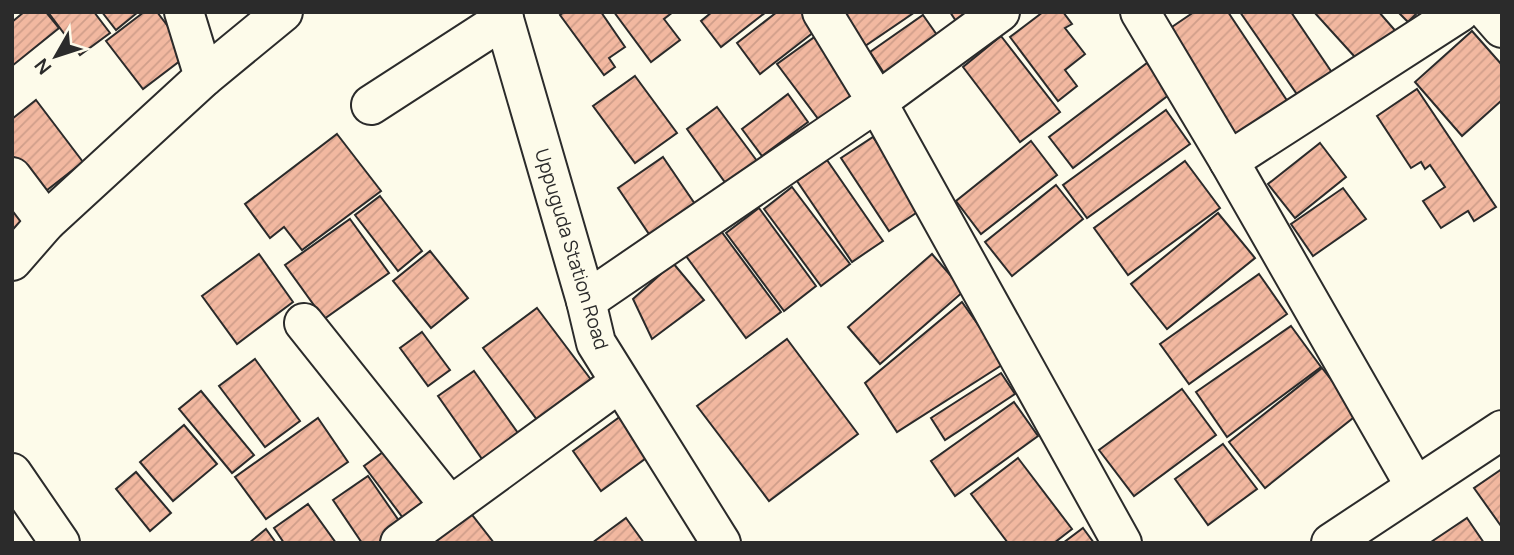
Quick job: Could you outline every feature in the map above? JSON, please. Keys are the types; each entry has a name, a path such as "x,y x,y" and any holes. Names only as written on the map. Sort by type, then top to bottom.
{"street":[{"path":"184,12 204,77"},
{"path":"12,261 46,222 204,77 284,12"},
{"path":"822,12 877,102 1122,543"},
{"path":"586,301 877,102 1000,12"},
{"path":"1140,12 1229,161 1415,486"},
{"path":"1229,161 1460,12"},
{"path":"1488,12 1502,28"},
{"path":"371,105 502,16"},
{"name":"Uppuguda Station Road","path":"502,16 596,343 721,543"},
{"path":"12,177 46,222"},
{"path":"304,323 450,506"},
{"path":"400,543 619,383"},
{"path":"1331,543 1502,430"},
{"path":"12,473 60,543"}],"building":[{"path":"24,12 46,12 59,28 12,66 12,22"},
{"path":"48,12 94,12 110,33 80,55"},
{"path":"102,12 138,12 116,30"},
{"path":"144,12 157,12 189,54 143,89 106,41"},
{"path":"564,12 601,12 625,47 609,58 615,67 604,75 560,15"},
{"path":"614,12 673,12 664,19 680,40 651,62"},
{"path":"712,12 766,12 721,47 701,21"},
{"path":"777,12 808,12 819,28 760,74 737,43"},
{"path":"850,12 915,12 865,46 844,16"},
{"path":"950,12 983,12 960,27"},
{"path":"1043,12 1063,12 1072,24 1065,28 1085,54 1065,70 1077,86 1058,101 1010,37"},
{"path":"1194,12 1228,12 1288,102 1237,137 1166,31"},
{"path":"1240,12 1291,12 1337,80 1303,103"},
{"path":"1314,12 1379,12 1399,35 1364,67"},
{"path":"1398,12 1418,12 1408,22"},
{"path":"923,15 944,45 890,82 870,52"},
{"path":"1472,31 1502,65 1502,100 1462,136 1415,82"},
{"path":"820,33 864,93 822,124 777,64"},
{"path":"1001,36 1060,112 1020,142 963,67"},
{"path":"1147,63 1170,94 1073,168 1049,137"},
{"path":"635,76 677,133 635,163 593,106"},
{"path":"1417,89 1496,207 1474,221 1468,211 1441,228 1423,201 1445,187 1430,165 1425,169 1421,162 1411,168 1377,116"},
{"path":"788,94 808,122 762,156 742,129"},
{"path":"36,100 83,162 42,194 12,155 12,119"},
{"path":"717,107 760,165 729,188 687,129"},
{"path":"1166,110 1190,144 1087,218 1063,185"},
{"path":"337,134 381,191 302,250 284,227 270,238 245,204"},
{"path":"873,137 922,209 889,231 841,158"},
{"path":"1031,141 1057,175 981,234 956,201"},
{"path":"1320,143 1346,177 1295,218 1268,184"},
{"path":"663,157 697,207 651,237 618,188"},
{"path":"827,160 883,241 852,262 797,181"},
{"path":"1185,161 1220,208 1128,275 1094,228"},
{"path":"1056,185 1083,219 1012,276 985,242"},
{"path":"792,187 850,264 821,286 764,209"},
{"path":"1343,188 1366,219 1313,256 1291,224"},
{"path":"380,196 422,251 398,271 355,215"},
{"path":"12,203 32,228 12,243"},
{"path":"759,208 816,286 784,311 726,233"},
{"path":"1218,213 1255,258 1167,329 1131,284"},
{"path":"350,219 389,273 324,319 285,265"},
{"path":"721,231 781,312 746,338 686,256"},
{"path":"430,251 468,298 431,328 393,281"},
{"path":"259,254 293,302 237,344 202,296"},
{"path":"932,254 964,291 880,364 848,327"},
{"path":"673,263 704,300 652,339 633,299"},
{"path":"1259,274 1287,314 1189,384 1160,344"},
{"path":"962,302 1005,363 897,432 865,383"},
{"path":"537,308 592,381 538,421 483,348"},
{"path":"1291,326 1321,367 1227,437 1196,392"},
{"path":"422,332 450,370 428,386 400,348"},
{"path":"787,339 858,434 769,501 697,406"},
{"path":"255,359 300,421 265,447 219,386"},
{"path":"1322,368 1358,414 1265,488 1229,442"},
{"path":"474,371 518,433 482,459 438,396"},
{"path":"1001,373 1015,394 945,440 931,418"},
{"path":"1182,389 1216,435 1134,496 1099,450"},
{"path":"201,391 254,455 232,473 179,409"},
{"path":"1014,402 1038,436 955,496 931,461"},
{"path":"621,416 649,456 601,491 573,451"},
{"path":"318,418 348,462 266,519 235,477"},
{"path":"184,425 217,464 173,501 140,462"},
{"path":"1223,444 1257,489 1208,525 1175,479"},
{"path":"390,447 432,503 406,522 364,466"},
{"path":"1018,458 1072,529 1054,543 1008,543 971,494"},
{"path":"1502,469 1502,525 1501,526 1474,488"},
{"path":"136,472 171,513 150,531 116,489"},
{"path":"368,476 404,528 382,543 362,543 333,500"},
{"path":"308,504 336,543 284,543 274,528"},
{"path":"466,507 494,543 432,543"},
{"path":"626,518 644,543 592,543"},
{"path":"1467,518 1484,543 1431,542"},
{"path":"1083,528 1094,543 1063,543"},
{"path":"266,529 276,543 249,543"}]}
